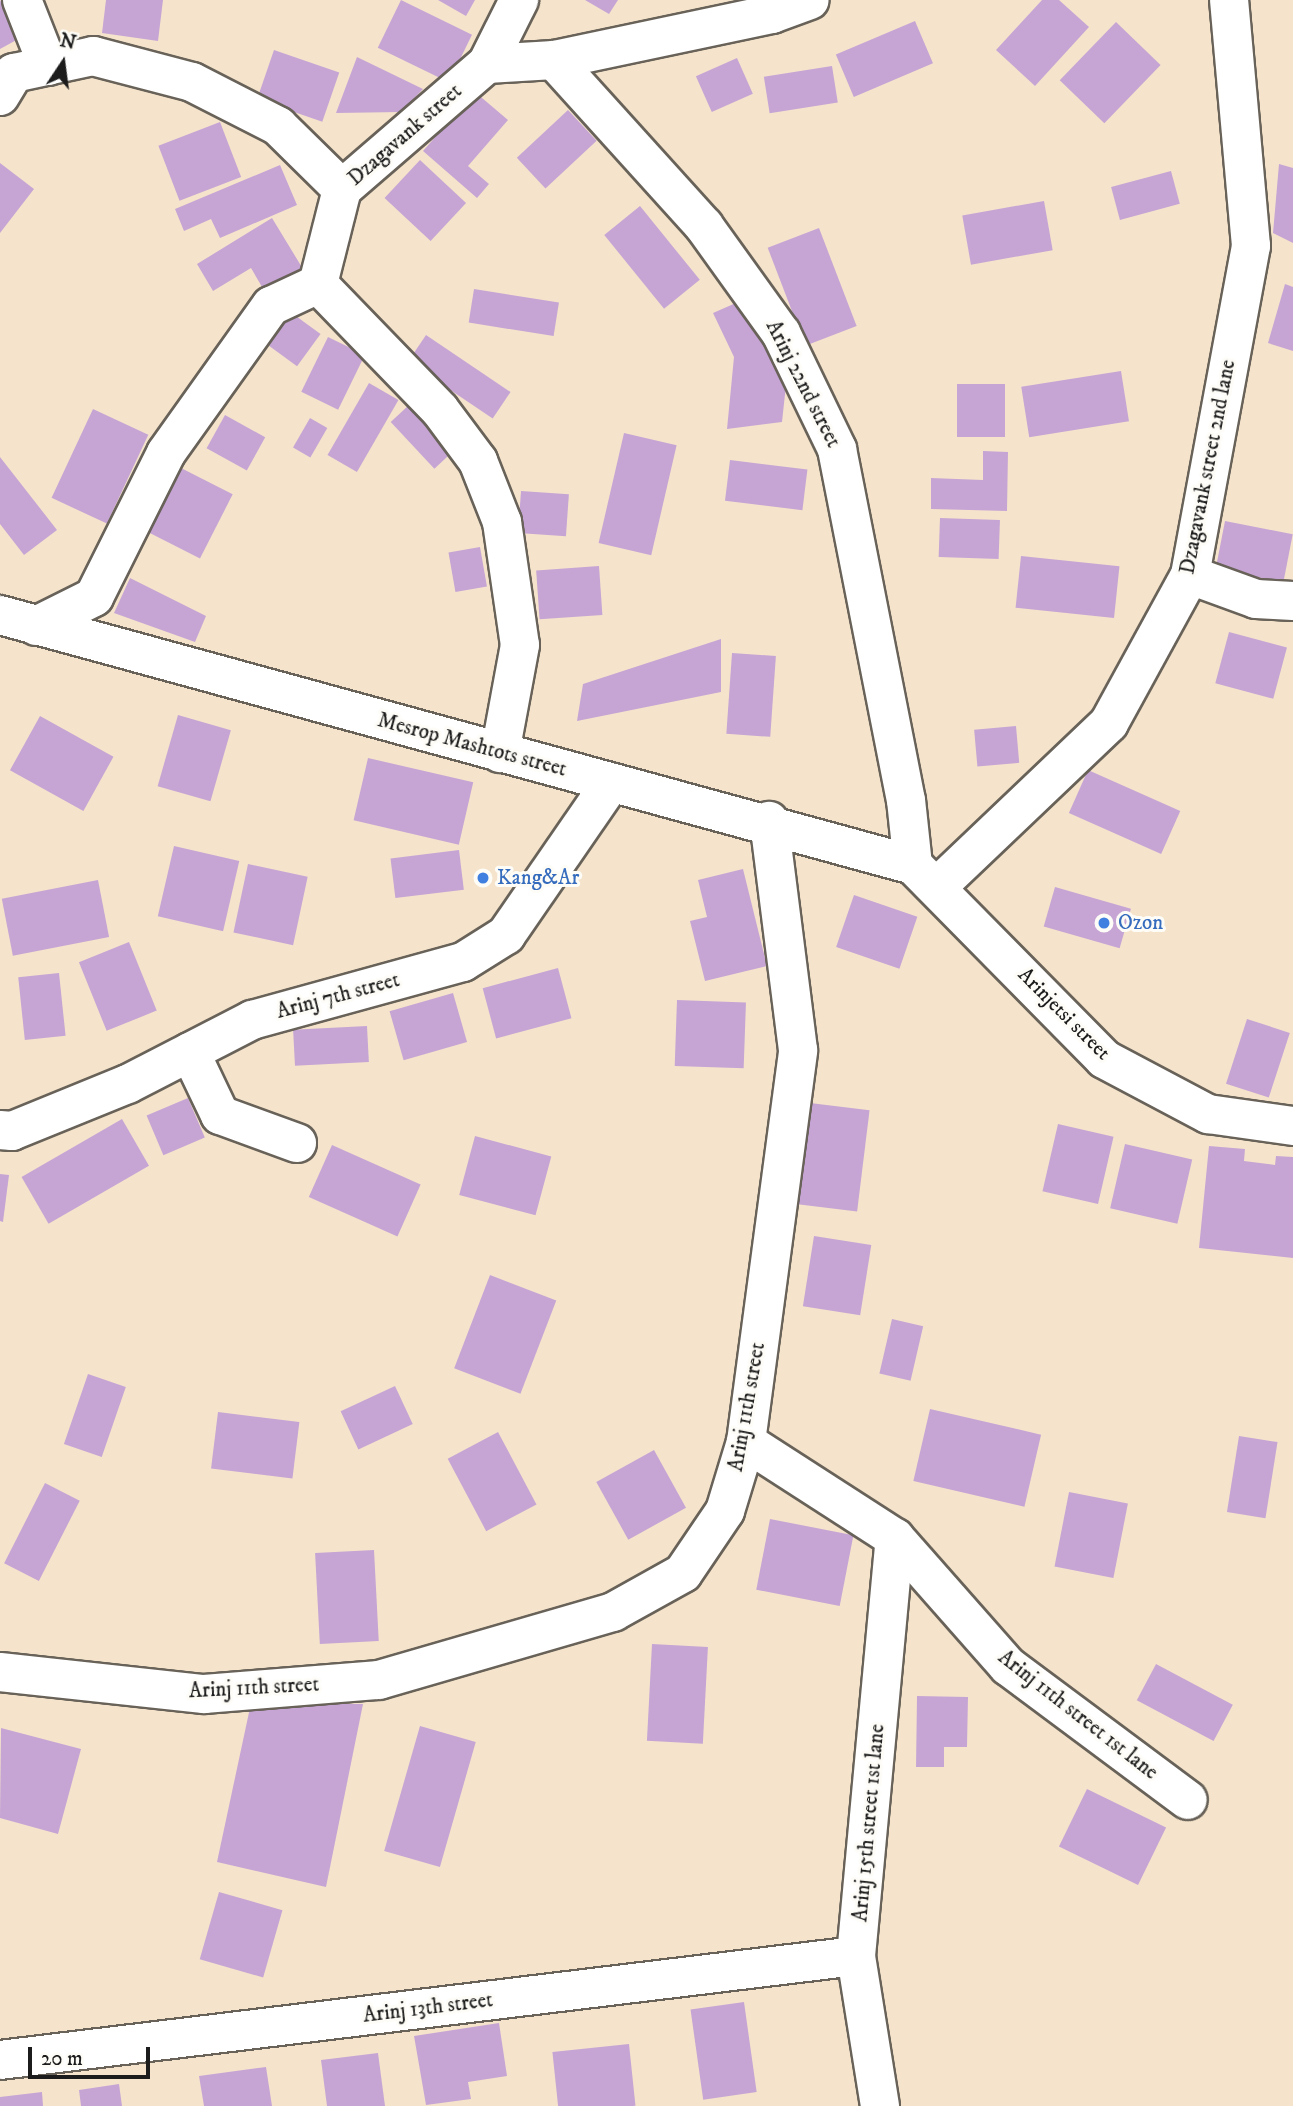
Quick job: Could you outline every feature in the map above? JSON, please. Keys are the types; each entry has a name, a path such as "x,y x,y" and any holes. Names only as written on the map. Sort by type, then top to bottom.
{"street":[{"path":"22,0 48,66"},
{"path":"519,0 487,64 554,60 772,14 810,0"},
{"name":"Dzagavank street 2nd lane","path":"926,875 1109,723 1190,575 1251,246 1229,0"},
{"name":"Dzagavank street","path":"0,96 14,73 93,56 192,82 278,126 342,189 487,64"},
{"name":"Arinj 22nd street","path":"554,60 704,226 781,333 837,449 906,800 926,875"},
{"path":"318,284 342,189"},
{"path":"36,626 94,597 166,453 271,306 318,284"},
{"path":"318,284 440,410 478,461 488,486 502,523 520,645 500,753"},
{"path":"1190,575 1256,599 1293,601"},
{"name":"Mesrop Mashtots street","path":"0,615 611,783 769,821 926,875"},
{"name":"Arinj 7th street","path":"0,1130 12,1131 128,1084 252,1020 463,962 506,935 611,783"},
{"name":"Arinj 11th street","path":"0,1672 204,1694 379,1680 613,1612 683,1573 725,1511 746,1442 798,1050 769,821"},
{"name":"Arinjetsi street","path":"926,875 1104,1059 1208,1114 1293,1126"},
{"path":"190,1052 220,1115 296,1143"},
{"name":"Arinj 11th street 1st lane","path":"746,1442 895,1538 1008,1666 1188,1800"},
{"name":"Arinj 15th street 1st lane","path":"880,2106 856,1956 895,1538"},
{"name":"Arinj 13th street","path":"0,2060 856,1956"}],"building":[{"path":"0,0 22,37 0,49"},
{"path":"106,0 163,0 158,41 102,33"},
{"path":"401,0 472,35 449,82 378,48"},
{"path":"438,0 475,0 466,16"},
{"path":"585,0 618,0 609,14"},
{"path":"1042,0 1059,0 1089,27 1035,86 996,50"},
{"path":"915,21 933,63 854,97 836,55"},
{"path":"1116,22 1161,65 1104,123 1060,80"},
{"path":"274,50 339,72 322,122 257,99"},
{"path":"357,57 423,89 401,112 336,113"},
{"path":"737,58 753,94 712,112 696,76"},
{"path":"832,66 838,103 770,113 764,77"},
{"path":"475,92 508,120 468,166 489,184 477,198 423,151"},
{"path":"568,110 597,141 545,188 517,158"},
{"path":"220,122 241,177 180,201 158,146"},
{"path":"420,160 466,203 431,241 385,198"},
{"path":"0,163 34,189 0,233"},
{"path":"1279,164 1293,168 1293,243 1273,233"},
{"path":"280,165 297,205 220,238 211,219 184,231 175,209"},
{"path":"1171,171 1180,204 1120,220 1111,187"},
{"path":"1044,201 1053,250 971,265 962,215"},
{"path":"640,206 700,280 664,309 604,235"},
{"path":"272,218 303,269 265,292 251,268 213,291 197,264"},
{"path":"819,228 857,326 805,346 768,248"},
{"path":"1285,284 1293,287 1293,351 1268,343"},
{"path":"474,289 559,302 554,336 469,323"},
{"path":"745,299 786,385 782,422 727,429 734,357 713,313"},
{"path":"289,311 321,334 297,366 265,343"},
{"path":"426,335 511,392 493,419 408,362"},
{"path":"328,337 365,355 338,410 301,392"},
{"path":"1121,371 1129,421 1029,437 1021,387"},
{"path":"369,383 398,400 357,472 328,455"},
{"path":"957,384 1005,384 1005,437 957,437"},
{"path":"409,405 453,452 434,469 391,422"},
{"path":"93,409 148,435 107,524 52,498"},
{"path":"225,415 265,437 247,471 207,448"},
{"path":"310,418 327,428 310,457 293,447"},
{"path":"624,433 677,445 651,555 599,543"},
{"path":"983,451 1008,452 1007,511 931,509 931,478 983,480"},
{"path":"0,457 57,530 24,555 0,524"},
{"path":"730,460 807,470 802,510 725,501"},
{"path":"181,468 233,494 200,558 148,532"},
{"path":"521,491 569,494 566,536 518,533"},
{"path":"940,518 1000,520 999,559 939,557"},
{"path":"1225,521 1293,534 1283,582 1216,569"},
{"path":"480,547 487,586 455,592 448,553"},
{"path":"1021,556 1119,566 1114,618 1016,608"},
{"path":"599,566 602,615 540,619 536,570"},
{"path":"130,578 206,616 195,642 114,613"},
{"path":"1229,632 1287,648 1273,699 1215,683"},
{"path":"721,639 721,692 577,721 583,684"},
{"path":"732,653 776,656 770,737 726,734"},
{"path":"178,715 231,730 210,801 158,786"},
{"path":"40,716 113,757 83,811 10,770"},
{"path":"1016,726 1019,763 977,767 974,730"},
{"path":"368,758 473,782 459,845 354,820"},
{"path":"1088,770 1180,811 1161,854 1069,813"},
{"path":"174,846 239,861 223,931 158,916"},
{"path":"459,850 464,890 395,898 391,858"},
{"path":"248,864 308,877 293,945 233,932"},
{"path":"743,869 767,966 705,981 690,921 707,917 698,880"},
{"path":"98,880 109,937 13,956 2,899"},
{"path":"1055,887 1131,909 1120,948 1044,926"},
{"path":"854,895 917,917 899,969 836,947"},
{"path":"129,942 157,1011 107,1031 79,962"},
{"path":"558,968 571,1018 496,1038 483,988"},
{"path":"59,973 66,1036 25,1040 18,977"},
{"path":"453,993 467,1042 404,1060 390,1011"},
{"path":"677,1000 746,1002 744,1068 675,1066"},
{"path":"1247,1019 1290,1033 1269,1098 1226,1084"},
{"path":"367,1026 369,1062 295,1066 293,1030"},
{"path":"188,1098 205,1138 163,1155 147,1116"},
{"path":"810,1103 870,1110 857,1212 798,1204"},
{"path":"122,1119 149,1166 49,1224 22,1177"},
{"path":"1058,1124 1114,1137 1098,1204 1042,1191"},
{"path":"475,1136 551,1156 536,1215 459,1195"},
{"path":"1125,1144 1192,1160 1177,1224 1110,1208"},
{"path":"332,1145 421,1184 397,1237 309,1197"},
{"path":"1209,1146 1245,1149 1244,1161 1275,1165 1276,1156 1293,1157 1293,1258 1199,1248"},
{"path":"0,1174 9,1175 3,1222 0,1221"},
{"path":"814,1236 871,1245 860,1315 803,1306"},
{"path":"490,1275 556,1300 520,1394 454,1368"},
{"path":"892,1319 923,1326 911,1381 879,1374"},
{"path":"88,1374 126,1387 102,1457 64,1444"},
{"path":"395,1386 413,1424 358,1449 341,1411"},
{"path":"930,1409 1041,1435 1024,1507 913,1481"},
{"path":"218,1412 299,1422 292,1479 211,1469"},
{"path":"498,1432 536,1504 486,1531 448,1459"},
{"path":"1239,1436 1278,1442 1265,1518 1227,1512"},
{"path":"654,1450 686,1508 628,1540 596,1482"},
{"path":"45,1483 80,1501 39,1581 4,1563"},
{"path":"1069,1492 1128,1503 1113,1578 1054,1567"},
{"path":"770,1519 853,1535 840,1606 756,1590"},
{"path":"374,1550 379,1641 320,1644 315,1553"},
{"path":"652,1644 708,1647 703,1744 647,1741"},
{"path":"1156,1664 1233,1705 1214,1741 1137,1700"},
{"path":"917,1696 968,1697 967,1747 944,1747 944,1767 916,1767"},
{"path":"251,1703 363,1704 326,1887 217,1862"},
{"path":"420,1726 476,1742 440,1867 384,1851"},
{"path":"1,1728 81,1749 58,1834 0,1818"},
{"path":"1087,1789 1166,1828 1138,1885 1059,1847"},
{"path":"219,1892 282,1910 263,1977 200,1959"},
{"path":"744,2002 757,2092 703,2100 691,2010"},
{"path":"499,2023 507,2076 468,2082 471,2099 426,2105 414,2036"},
{"path":"629,2044 635,2106 558,2106 552,2052"},
{"path":"378,2053 385,2106 327,2106 321,2060"},
{"path":"266,2067 272,2106 204,2106 199,2076"},
{"path":"119,2084 122,2106 81,2106 79,2090"},
{"path":"42,2092 43,2106 0,2106 0,2097"}],"place":[{"name":"Kang&Ar","path":"483,878"},
{"name":"Ozon","path":"1104,923"}]}
